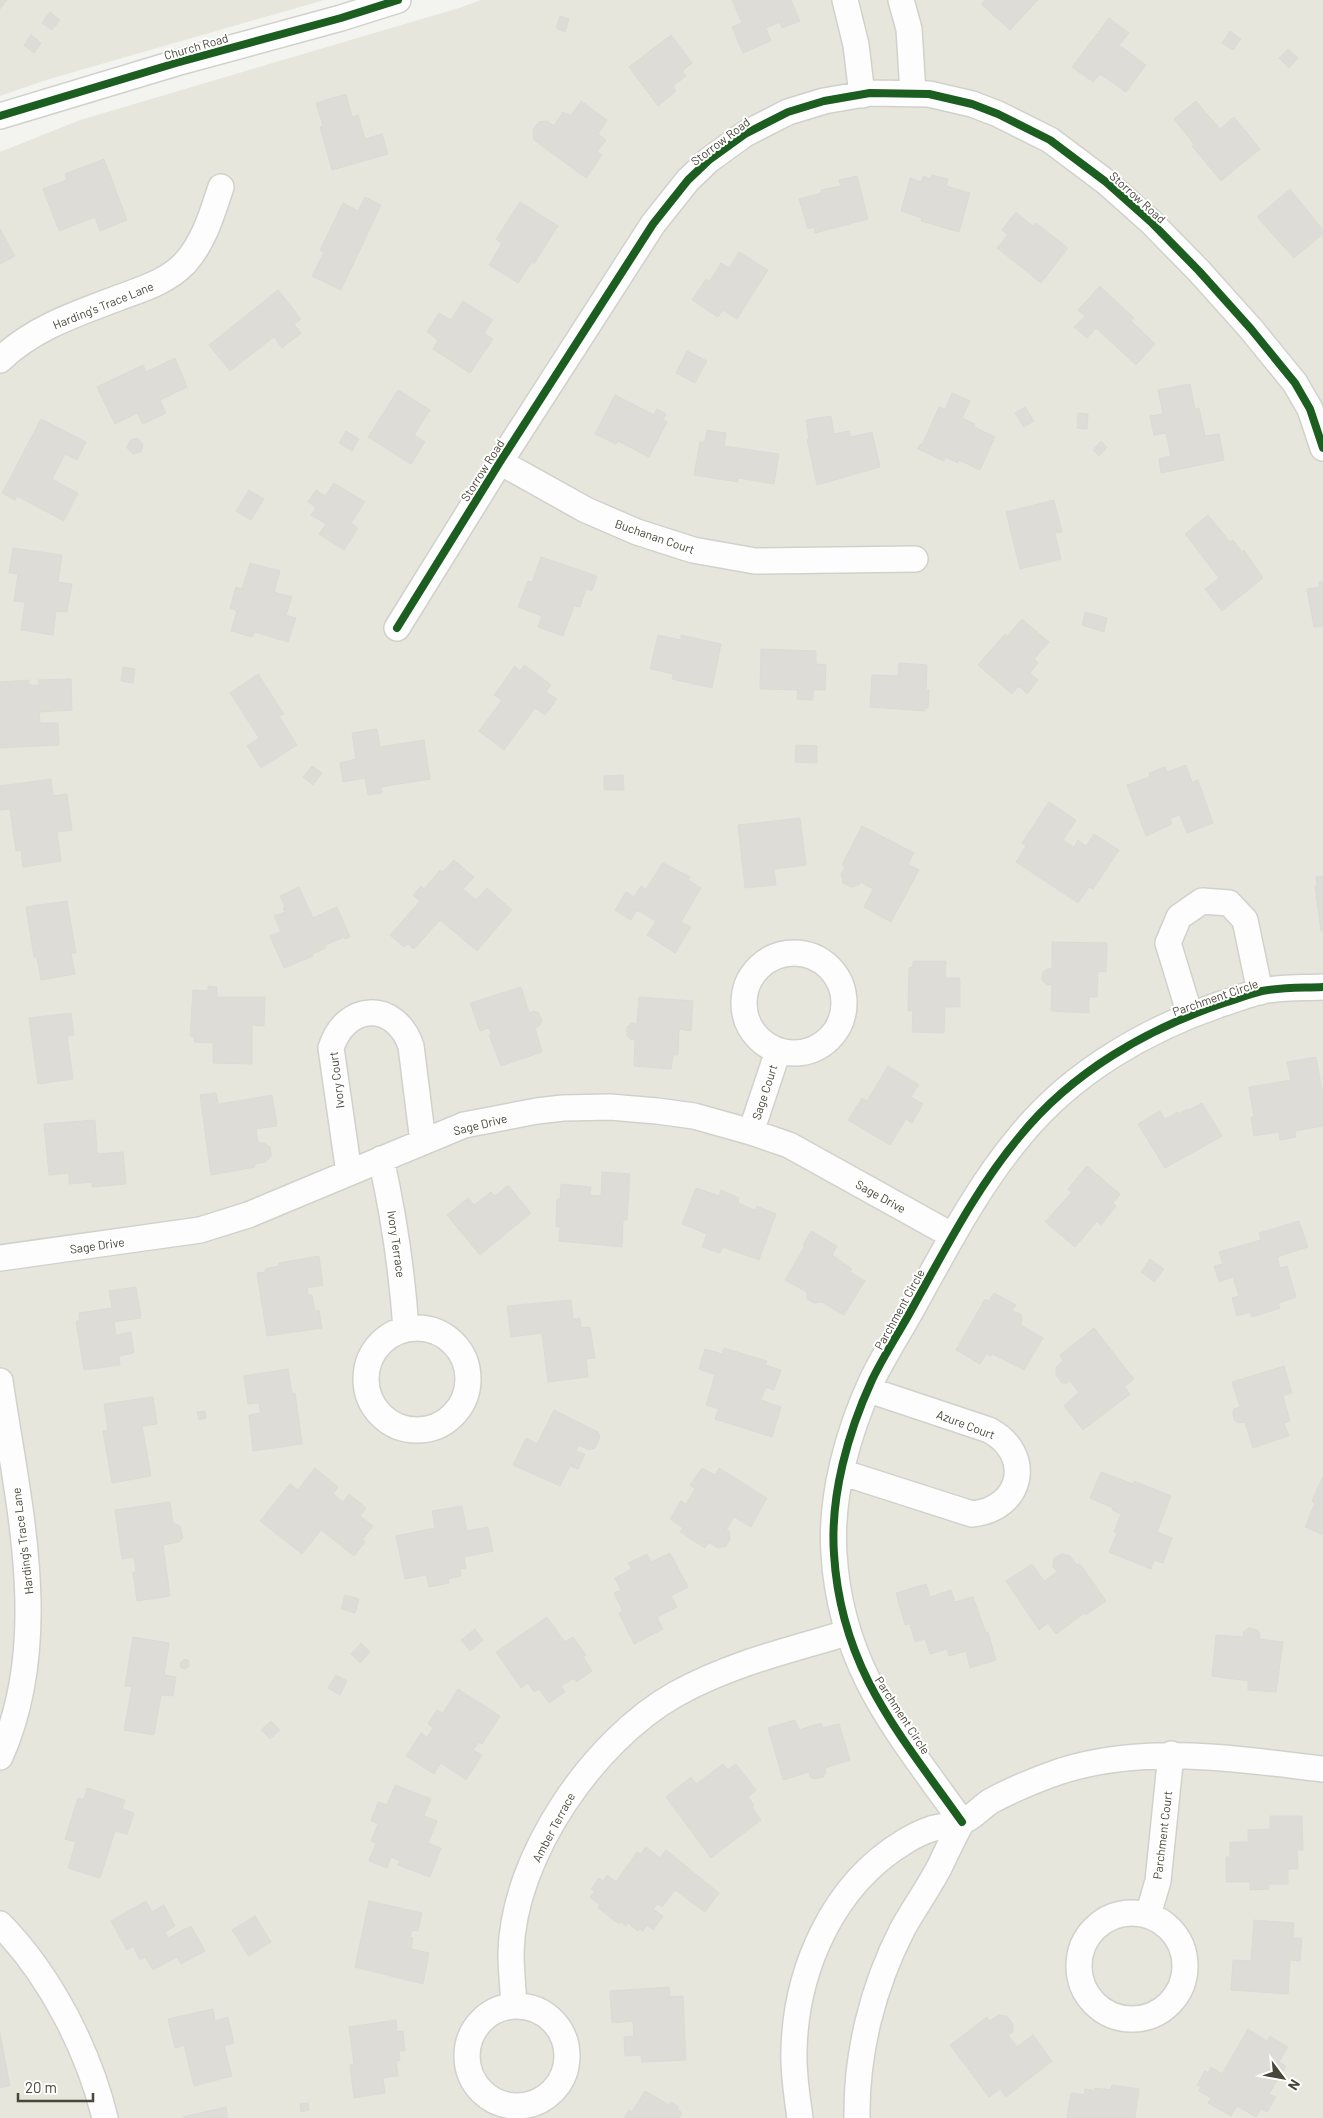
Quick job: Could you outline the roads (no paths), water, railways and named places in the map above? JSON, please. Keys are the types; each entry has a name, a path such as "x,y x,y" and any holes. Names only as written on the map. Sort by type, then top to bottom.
{"street":[{"name":"Church Road","path":"0,116 176,63 341,18 398,0"},
{"path":"845,0 856,45 862,95"},
{"path":"901,0 909,29 913,93"},
{"name":"Storrow Road","path":"397,628 500,462 653,224 688,180 709,160 761,125 788,112 824,101 862,95 929,94 972,104 1006,118 1050,140 1106,182 1151,222 1200,270 1299,389 1310,409 1323,448"},
{"name":"Harding's Trace Lane","path":"0,360 34,334 67,318 156,284 170,275 185,263 197,246 209,224 221,187"},
{"name":"Buchanan Court","path":"500,462 586,510 638,532 692,550 755,561 915,559"},
{"path":"1190,1015 1168,943 1179,917 1202,900 1229,903 1245,920 1260,992"},
{"name":"Sage Court","path":"797,952 810,954 822,960 832,969 839,980 844,992 842,1018 828,1040 816,1048 804,1052 778,1051 766,1045 749,1026 744,1013 743,1000 746,987 756,970 771,957 797,952"},
{"name":"Parchment Circle","path":"962,1822 887,1716 860,1666 847,1633 841,1610 834,1554 834,1525 841,1472 868,1390 953,1236 989,1177 1020,1135 1071,1086 1101,1063 1134,1042 1190,1015 1260,992 1282,988 1323,987"},
{"name":"Ivory Court","path":"349,1173 331,1048 339,1031 352,1018 376,1013 389,1017 399,1024 407,1034 411,1046 423,1142"},
{"name":"Sage Court","path":"751,1132 778,1051"},
{"name":"Sage Drive","path":"0,1258 200,1230 248,1215 464,1125 563,1108 610,1107 657,1111 694,1116 751,1132 789,1146 953,1236"},
{"name":"Ivory Terrace","path":"381,1160 393,1212 402,1276 406,1329"},
{"path":"420,1328 433,1330 445,1336 455,1345 467,1369 468,1382 459,1408 451,1418 427,1430 407,1430 388,1423 370,1403 366,1390 365,1377 373,1351 382,1341 406,1329 420,1328"},
{"name":"Harding's Trace Lane","path":"0,1381 29,1589 27,1654 22,1689 0,1757"},
{"name":"Azure Court","path":"841,1472 972,1514 985,1513 996,1509 1006,1501 1017,1479 1018,1467 1015,1455 1000,1436 989,1430 868,1390"},
{"name":"Amber Terrace","path":"514,2006 511,1952 514,1926 533,1861 560,1808 581,1778 605,1750 636,1722 675,1694 708,1678 755,1659 847,1633"},
{"path":"800,2118 794,2051 796,2015 804,1978 820,1939 841,1901 873,1864 904,1842 930,1829 962,1822 990,1802 1060,1771 1110,1759 1172,1754 1323,1769"},
{"name":"Parchment Court","path":"1148,1915 1158,1881 1172,1754"},
{"path":"856,2118 858,2076 865,2034 882,1977 903,1929 940,1866 962,1822"},
{"path":"1120,1914 1148,1915 1171,1929 1179,1941 1184,1954 1186,1968 1183,1982 1173,2000 1158,2013 1130,2020 1117,2017 1098,2007 1085,1991 1080,1978 1081,1950 1087,1938 1096,1927 1107,1919 1120,1914"},
{"path":"0,1924 26,1954 63,2010 91,2074 105,2118"}]}
